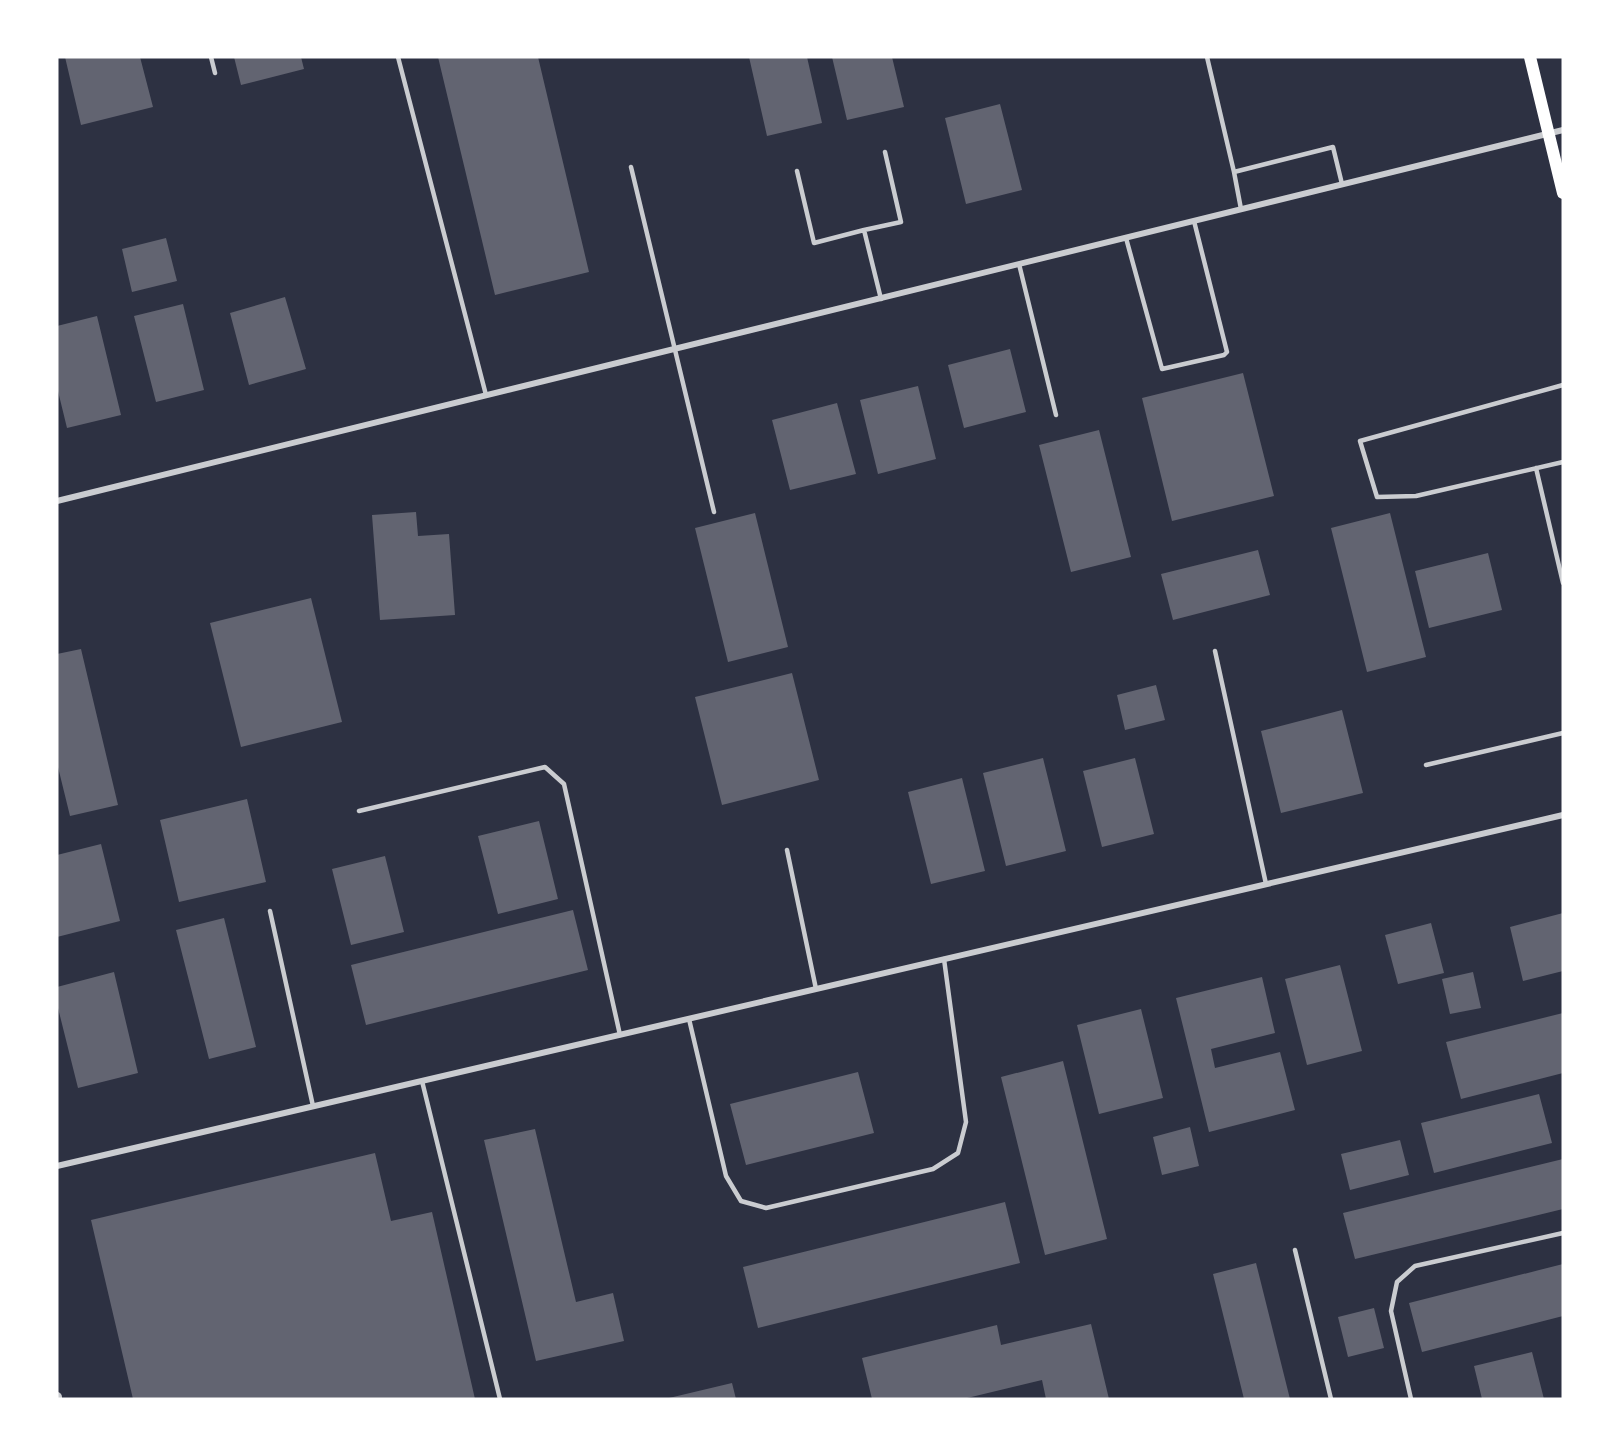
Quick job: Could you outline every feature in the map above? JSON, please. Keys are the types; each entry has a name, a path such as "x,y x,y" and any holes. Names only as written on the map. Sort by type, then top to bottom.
{"main road":[{"path":"1530,57 1563,194"}],"street":[{"path":"57,501 1563,130"},
{"path":"57,1166 1563,814"}],"lane":[{"path":"211,57 215,74"},
{"path":"398,57 486,395"},
{"path":"1207,57 1241,209"},
{"path":"1234,172 1333,147 1342,184"},
{"path":"797,171 814,243 901,222 885,152"},
{"path":"631,167 714,512"},
{"path":"1126,238 1161,367 1164,370 1224,355 1227,352 1194,221"},
{"path":"864,230 881,299"},
{"path":"1019,264 1056,415"},
{"path":"1563,385 1360,441 1377,497 1416,496 1563,462"},
{"path":"1536,468 1563,583"},
{"path":"1215,651 1266,884"},
{"path":"1426,765 1563,733"},
{"path":"359,811 545,767 564,784 620,1035"},
{"path":"787,850 816,989"},
{"path":"270,911 313,1106"},
{"path":"689,1019 726,1176 741,1201 766,1208 933,1169 958,1153 966,1122 944,959"},
{"path":"422,1081 500,1399"},
{"path":"1411,1399 1391,1311 1397,1282 1415,1266 1563,1233"},
{"path":"1296,1250 1331,1399"}],"building":[{"path":"65,57 140,57 153,107 81,125"},
{"path":"234,57 301,57 304,69 241,85"},
{"path":"438,57 538,57 589,272 495,295"},
{"path":"749,57 807,57 822,123 767,136"},
{"path":"832,57 892,57 904,107 847,120"},
{"path":"1000,104 1022,190 966,204 945,118"},
{"path":"166,238 177,281 132,292 122,249"},
{"path":"285,297 306,369 249,385 230,313"},
{"path":"183,304 204,390 156,402 134,316"},
{"path":"97,316 121,415 67,428 57,387 57,326"},
{"path":"1010,349 1026,412 964,428 948,365"},
{"path":"1243,373 1274,496 1172,521 1142,398"},
{"path":"918,386 936,459 878,474 860,400"},
{"path":"837,403 856,474 790,490 772,420"},
{"path":"1099,430 1131,557 1071,572 1039,445"},
{"path":"416,512 418,536 449,534 455,615 380,620 372,515"},
{"path":"755,513 788,647 728,662 695,528"},
{"path":"1390,513 1426,657 1367,672 1331,528"},
{"path":"1258,550 1270,595 1173,620 1161,574"},
{"path":"1488,553 1502,610 1429,628 1415,571"},
{"path":"311,598 342,722 241,747 210,623"},
{"path":"81,649 118,805 70,816 57,763 57,654"},
{"path":"792,673 819,780 722,805 695,697"},
{"path":"1156,685 1165,720 1125,730 1117,695"},
{"path":"1342,710 1363,793 1281,813 1261,731"},
{"path":"1043,758 1066,851 1006,866 983,773"},
{"path":"1135,758 1154,834 1102,847 1083,771"},
{"path":"962,778 985,871 931,884 908,792"},
{"path":"247,799 266,882 179,902 160,820"},
{"path":"539,821 558,899 498,914 478,836"},
{"path":"101,844 120,921 57,937 57,855"},
{"path":"385,856 404,932 351,945 332,869"},
{"path":"573,910 588,970 366,1025 351,965"},
{"path":"1563,913 1563,971 1523,981 1510,927"},
{"path":"224,918 256,1047 209,1059 176,930"},
{"path":"1431,923 1444,973 1398,984 1385,935"},
{"path":"1340,965 1362,1051 1307,1065 1285,979"},
{"path":"114,972 138,1073 78,1088 57,1004 57,987"},
{"path":"1473,972 1481,1008 1450,1014 1442,979"},
{"path":"1262,977 1275,1033 1211,1049 1215,1068 1280,1052 1295,1110 1209,1132 1176,998"},
{"path":"1141,1009 1163,1098 1099,1114 1077,1025"},
{"path":"1563,1013 1563,1073 1461,1099 1446,1042"},
{"path":"1063,1061 1107,1239 1045,1255 1001,1077"},
{"path":"858,1072 874,1133 746,1165 730,1104"},
{"path":"1539,1094 1552,1143 1434,1173 1421,1123"},
{"path":"1190,1127 1199,1166 1162,1175 1153,1137"},
{"path":"535,1129 576,1302 613,1293 624,1341 536,1361 484,1140"},
{"path":"1400,1140 1409,1175 1350,1190 1341,1154"},
{"path":"375,1153 391,1221 432,1212 475,1399 133,1399 91,1220"},
{"path":"1563,1159 1563,1209 1355,1259 1343,1213"},
{"path":"1005,1202 1020,1263 758,1328 743,1267"},
{"path":"1256,1263 1290,1399 1244,1399 1213,1274"},
{"path":"1563,1264 1563,1316 1422,1352 1409,1303"},
{"path":"1374,1308 1384,1348 1348,1357 1338,1317"},
{"path":"1091,1324 1109,1399 1046,1399 1042,1380 963,1399 872,1399 862,1358 997,1325 1001,1345"},
{"path":"1532,1352 1544,1399 1482,1399 1474,1366"},
{"path":"732,1383 736,1399 669,1399 669,1398"}]}
